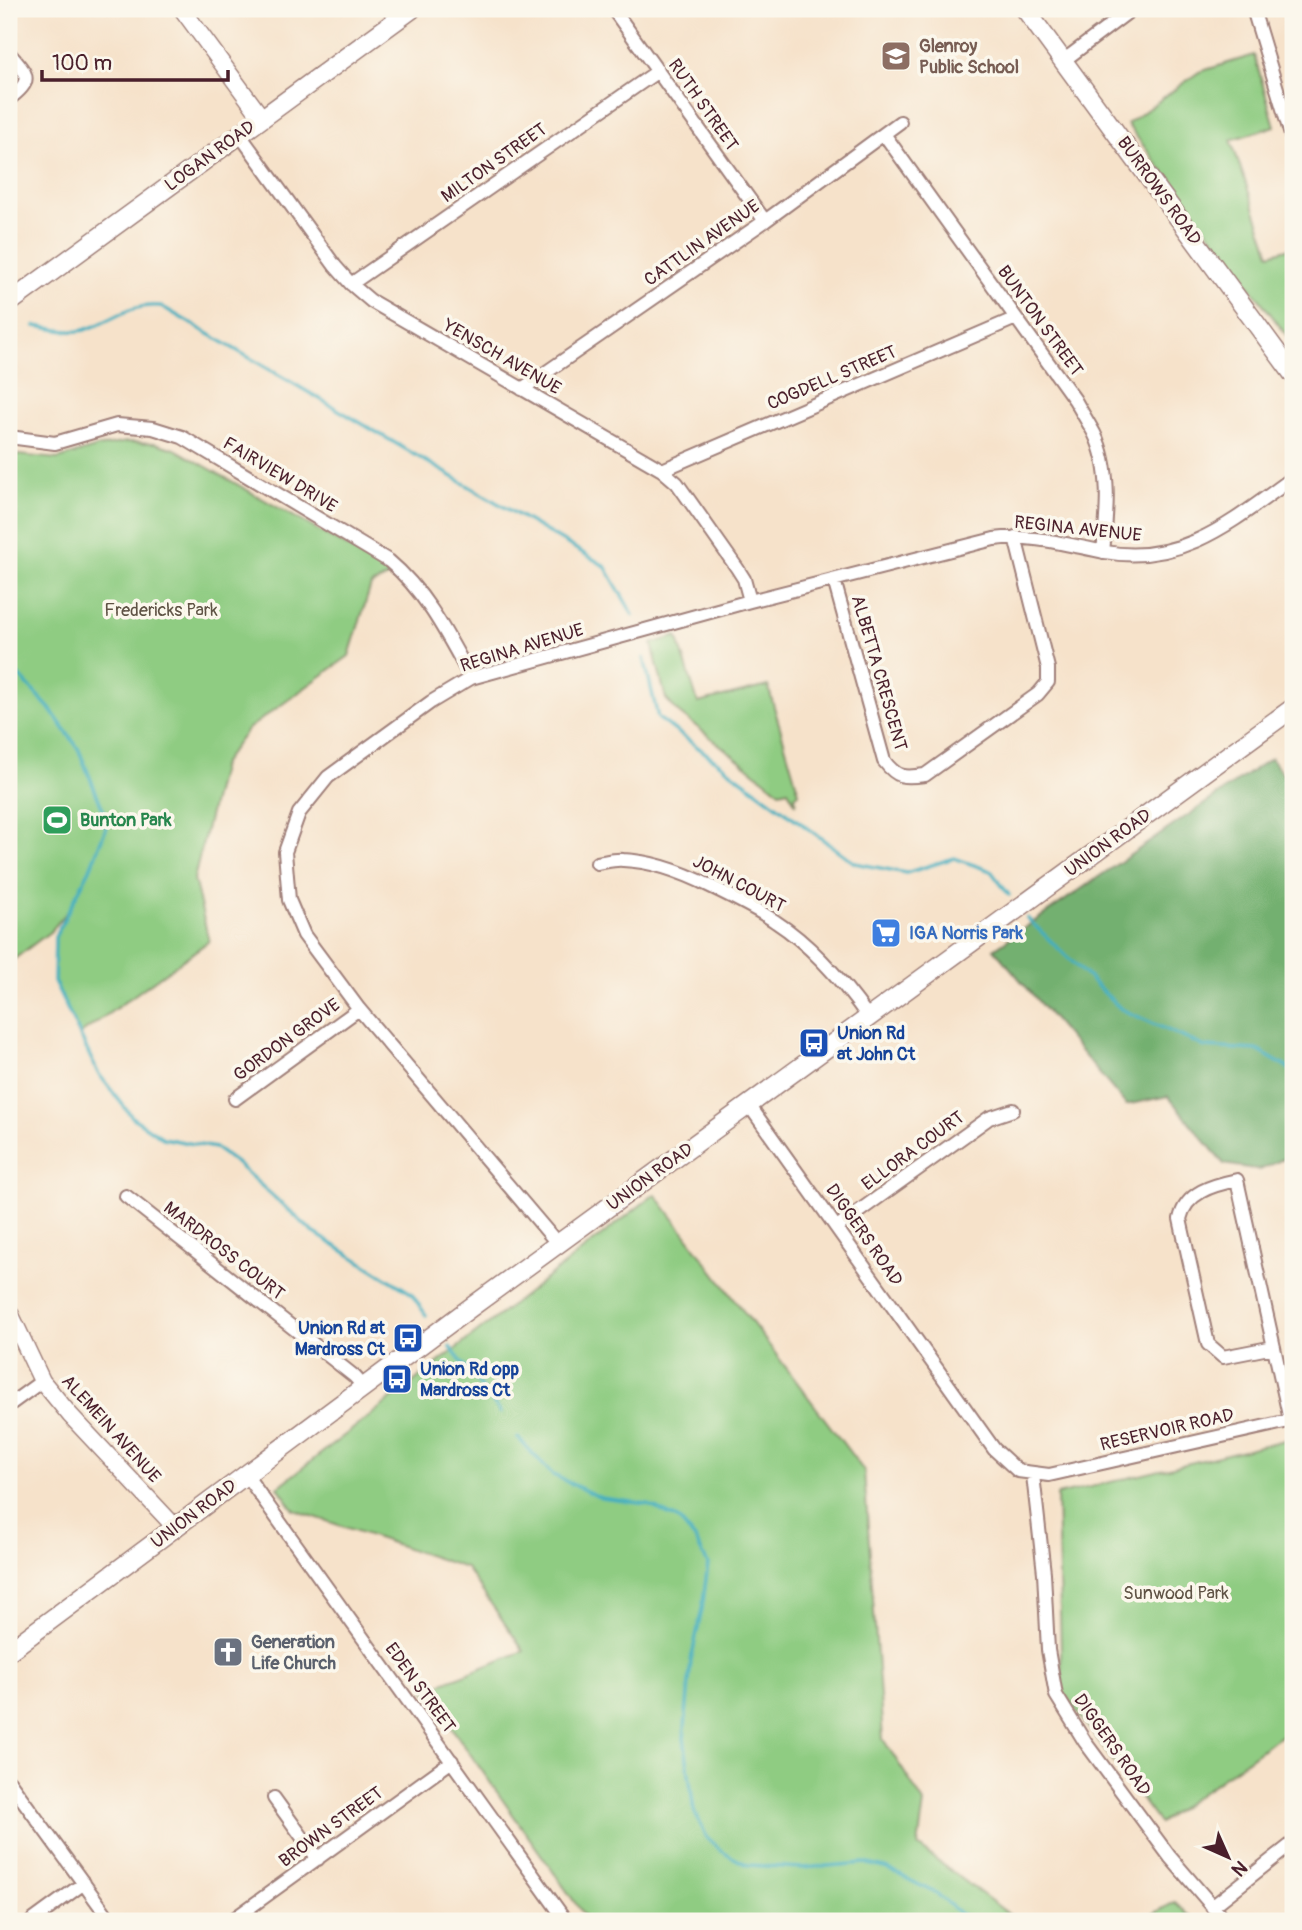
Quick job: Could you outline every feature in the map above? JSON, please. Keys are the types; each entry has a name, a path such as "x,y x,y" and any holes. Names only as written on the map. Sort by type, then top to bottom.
{"main road":[{"name":"LOGAN ROAD","path":"9,303 412,9"},
{"name":"BURROWS ROAD","path":"1025,9 1293,374"},
{"name":"UNION ROAD","path":"9,1651 558,1244 1293,708"}],"street":[{"path":"182,9 262,118"},
{"name":"RUTH STREET","path":"613,9 765,221"},
{"path":"1063,61 1132,9"},
{"path":"1253,9 1293,142"},
{"path":"9,53 25,72 26,79 23,88 9,99"},
{"name":"MILTON STREET","path":"351,284 658,71"},
{"name":"CATTLIN AVENUE","path":"522,389 765,221 900,121"},
{"name":"BUNTON STREET","path":"884,134 1075,400 1096,435 1105,475 1107,514 1103,552"},
{"name":"YENSCH AVENUE","path":"240,135 335,266 371,301 662,470 677,483 744,579 750,601"},
{"name":"COGDELL STREET","path":"662,470 1016,318"},
{"name":"FAIRVIEW DRIVE","path":"9,437 55,443 117,425 153,428 182,437 390,561 404,573 437,617 471,678"},
{"name":"REGINA AVENUE","path":"558,1244 359,1009 304,935 289,900 285,852 299,813 328,777 431,702 471,678 750,601 972,544 1015,537 1049,540 1103,552 1142,555 1186,547 1229,523 1293,478"},
{"name":"ALBETTA CRESCENT","path":"834,580 884,761 894,774 909,777 925,775 1038,694 1048,682 1048,668 1015,537"},
{"name":"JOHN COURT","path":"597,863 623,860 662,867 694,878 757,910 778,922 812,951 845,986 869,1018"},
{"name":"GORDON GROVE","path":"235,1100 359,1009"},
{"name":"DIGGERS ROAD","path":"749,1105 994,1449 1018,1471 1032,1475 1044,1573 1048,1650 1056,1695 1085,1742 1170,1857 1225,1921"},
{"name":"ELLORA COURT","path":"837,1227 989,1118 1013,1110"},
{"path":"1274,1347 1223,1357 1208,1344 1180,1219 1182,1208 1208,1186 1237,1180 1292,1420"},
{"name":"MARDROSS COURT","path":"126,1196 354,1376 364,1387"},
{"name":"ALEMEIN AVENUE","path":"9,1311 42,1381 70,1415 176,1528"},
{"path":"9,1405 42,1381"},
{"name":"RESERVOIR ROAD","path":"1032,1475 1049,1475 1292,1420"},
{"name":"EDEN STREET","path":"246,1475 566,1921"},
{"name":"BROWN STREET","path":"231,1921 452,1761"},
{"path":"9,1781 111,1921"},
{"path":"274,1798 318,1858"},
{"path":"1212,1907 1293,1843"},
{"path":"32,1921 84,1883"}],"green space":[{"path":"1254,55 1275,126 1231,140 1270,254 1293,247 1293,338 1288,337 1127,124 1199,72"},
{"name":"Fredericks Park","path":"127,442 156,443 175,449 374,562 390,576 371,585 349,656 248,729 222,764 194,879 209,941 79,1035 54,981 55,937 67,912 51,931 9,963 9,454 58,459"},
{"path":"677,636 698,703 768,686 799,793 795,796 796,804 788,790 780,792 678,712 666,699 652,644"},
{"path":"1271,758 1293,788 1293,1161 1285,1158 1260,1170 1224,1164 1168,1096 1126,1105 994,949"},
{"path":"655,1194 864,1471 883,1739 924,1803 918,1846 1018,1921 588,1921 425,1690 524,1651 466,1568 294,1510 278,1487"},
{"name":"Sunwood Park","path":"1293,1438 1293,1727 1159,1823 1062,1692 1057,1495"},
{"path":"1175,1902 1195,1921 1140,1921"}],"waterway":[{"path":"35,326 79,331 139,307 161,306 605,566 633,615"},
{"path":"644,658 658,718 855,863 906,873 954,858 991,871 1009,895"},
{"path":"9,665 50,709 78,748 104,812 106,828 90,869 55,937 54,981 98,1073 133,1118 163,1138 215,1148 236,1163 313,1232 411,1293 426,1315"},
{"path":"1027,918 1121,1009 1205,1047 1257,1050 1293,1071"},
{"path":"450,1347 501,1413"},
{"path":"518,1438 553,1475 601,1498 647,1504 679,1520 695,1539 708,1564 691,1660 684,1738 694,1811 707,1838 726,1854 748,1865 802,1868 865,1863 888,1869 937,1894 969,1921"}],"place":[{"name":"Glenroy Public School","path":"896,56"},
{"name":"Bunton Park","path":"57,820"},
{"name":"IGA Norris Park","path":"886,933"},
{"name":"Union Rd at John Ct","path":"814,1043"},
{"name":"Union Rd at Mardross Ct","path":"408,1338"},
{"name":"Union Rd opp Mardross Ct","path":"397,1379"},
{"name":"Generation Life Church","path":"228,1652"}]}
